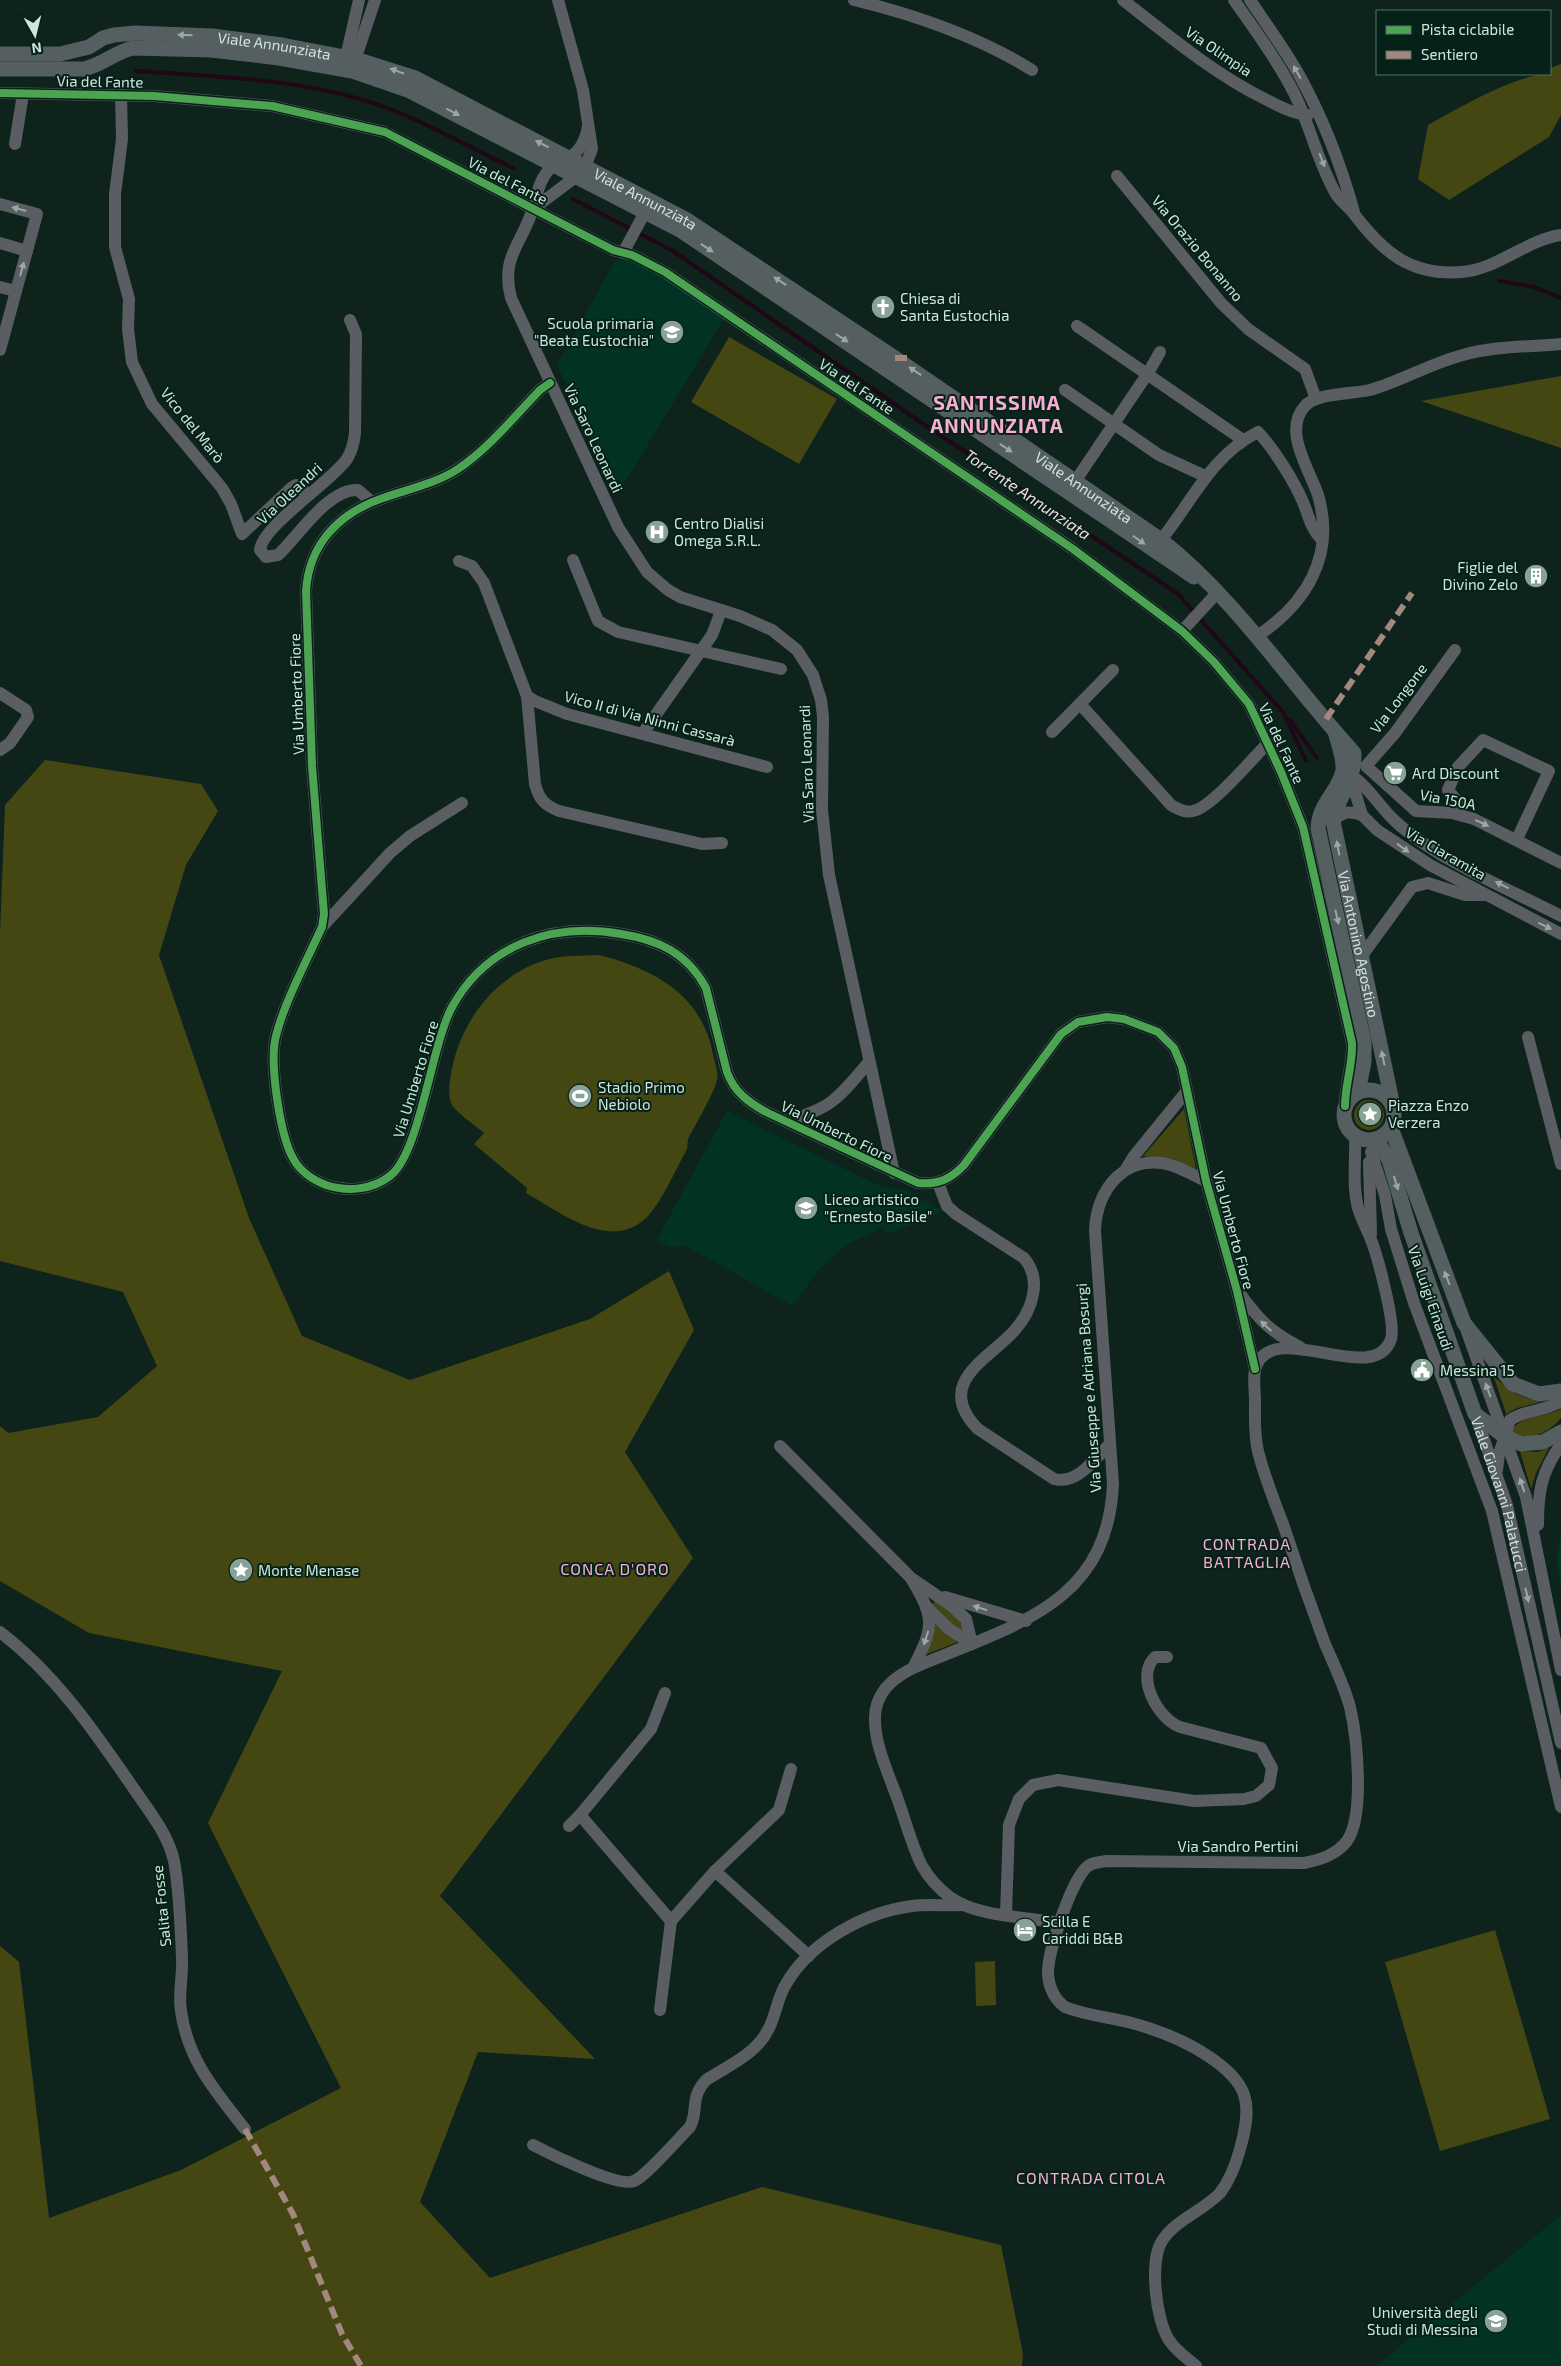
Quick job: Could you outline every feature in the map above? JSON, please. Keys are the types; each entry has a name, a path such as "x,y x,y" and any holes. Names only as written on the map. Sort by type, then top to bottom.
{"main road":[{"name":"Viale Annunziata","path":"0,54 60,54 89,47 103,38 114,35 212,36 282,45 351,65 416,78 563,162 684,225 1072,486 1161,540 1183,557 1211,593"},
{"path":"89,47 97,47 102,51 102,62"},
{"name":"Viale Annunziata","path":"0,69 72,71 93,67 133,48 211,50 351,65"},
{"name":"Viale Annunziata","path":"581,171 643,215 684,225"},
{"name":"Viale Annunziata","path":"1072,486 1211,593 1256,637 1354,753"},
{"path":"1335,732 1349,777"},
{"path":"1333,821 1335,811 1349,777 1354,753"},
{"name":"Via Antonino Agostino","path":"1349,777 1320,813 1318,828 1364,1042 1364,1062 1358,1092"},
{"name":"Via Antonino Agostino","path":"1333,821 1393,1106"},
{"path":"1366,1089 1383,1093 1393,1106 1394,1121 1391,1128 1373,1144 1350,1132 1344,1119 1345,1106 1352,1095 1358,1092 1366,1089"},
{"name":"Viale Giovanni Palatucci","path":"1391,1128 1464,1323"},
{"name":"Viale Giovanni Palatucci","path":"1373,1144 1389,1160 1411,1233 1475,1414"},
{"path":"1464,1323 1504,1376 1513,1384 1531,1392 1561,1391"},
{"path":"1475,1414 1514,1442 1529,1445 1543,1442 1561,1432"}],"street":[{"path":"351,65 359,0"},
{"path":"351,65 375,0"},
{"path":"533,209 581,171 592,149 579,71 558,0"},
{"path":"854,0 904,13 963,34 1004,52 1032,70"},
{"path":"900,0 904,13"},
{"name":"Via Olimpia","path":"1123,0 1201,61 1232,82 1279,106 1304,115 1318,116"},
{"path":"1234,0 1287,80 1304,115 1337,196 1355,215 1370,236 1388,252 1412,265 1439,271 1464,272 1476,269 1540,240 1561,234"},
{"path":"1250,0 1299,74 1348,191 1355,215"},
{"path":"1256,32 1266,24"},
{"name":"Via del Fante","path":"0,93 154,96 272,106 385,132 613,250 625,250 665,272 1074,549 1184,628 1249,704 1268,743 1310,850 1352,1043 1352,1060 1345,1093 1345,1106"},
{"path":"15,144 23,94"},
{"name":"Vico del Marò","path":"121,95 122,139 115,194 115,247 129,299 130,346 135,370 152,404 222,488 231,504 242,534 290,488 296,485 309,495"},
{"name":"Via Saro Leonardi","path":"588,127 584,142 575,154 547,171 536,193 533,209 509,261 508,288 514,309 618,527 647,572 668,590 692,602 758,623 785,639 806,662 818,687 823,717 822,810 829,875 894,1173"},
{"name":"Via Orazio Bonanno","path":"1118,176 1221,303 1248,329 1305,369 1316,399"},
{"path":"0,204 37,214 16,291 3,329 0,350"},
{"path":"625,250 643,215"},
{"path":"0,243 27,251"},
{"path":"0,286 16,291"},
{"name":"Via Oleandri","path":"350,320 356,334 355,433 353,447 337,471 309,495 264,539 260,550 266,557 278,555 309,519 345,491 358,490 372,502"},
{"path":"1076,326 1148,373 1243,440"},
{"path":"1256,637 1283,617 1302,597 1316,570 1322,540 1322,520 1318,497 1302,459 1297,438 1301,412 1309,402 1316,399 1370,390 1465,354 1561,344"},
{"path":"1072,486 1160,352"},
{"name":"Via Umberto Fiore","path":"550,383 540,390 482,450 457,470 433,482 372,502 344,518 326,534 313,556 307,580 312,766 324,900 322,928 280,1023 273,1056 275,1080 288,1148 299,1168 320,1183 356,1188 380,1182 392,1175 408,1151 441,1036 452,1007 462,992 480,972 506,951 533,938 560,931 590,930 633,936 662,944 682,956 700,976 706,988 730,1082 745,1099 787,1122 918,1183 938,1183 949,1178 964,1165 1061,1034 1078,1022 1107,1017 1124,1019 1158,1032 1167,1038 1179,1057 1206,1181 1237,1291 1255,1369"},
{"path":"1064,390 1160,455 1205,476"},
{"path":"1161,540 1182,514 1205,476 1243,440 1258,432 1270,445 1303,502 1312,529 1322,540"},
{"path":"573,560 594,615 603,626 618,632 781,669"},
{"path":"459,561 472,566 484,583 527,696 535,784 544,804 558,811 702,844 722,843"},
{"path":"1184,628 1211,593"},
{"path":"642,732 712,635 720,611"},
{"name":"Via Longone","path":"1366,766 1395,733 1455,650"},
{"path":"1052,732 1114,670"},
{"path":"0,693 23,708 28,714 28,717 10,743 0,750"},
{"name":"Vico II di Via Ninni Cassarà","path":"527,696 566,714 642,732 766,767"},
{"path":"1080,704 1171,804 1187,812 1208,804 1268,743"},
{"path":"1460,815 1462,807 1448,790 1458,767 1483,740 1549,771 1517,839"},
{"name":"Via 150A","path":"1354,753 1416,812 1460,815 1474,819 1517,839 1561,863"},
{"path":"1366,766 1372,797"},
{"name":"Via Ciaramita","path":"1349,777 1397,823 1428,847 1561,916"},
{"name":"Via Ciaramita","path":"1349,777 1362,815 1377,830 1411,854 1561,934"},
{"path":"322,928 390,853 410,836 462,803"},
{"path":"1333,821 1344,812 1351,811 1362,815"},
{"path":"1297,813 1322,847"},
{"path":"1361,957 1405,893 1412,887 1428,882 1465,895 1485,895"},
{"path":"1528,1037 1561,1164"},
{"path":"787,1122 816,1112 833,1102 869,1062"},
{"name":"Via Giuseppe e Adriana Bosurgi","path":"1060,1923 1006,1915 962,1904 941,1890 922,1864 882,1751 876,1730 875,1714 880,1696 893,1680 912,1668 1026,1621 1062,1596 1087,1568 1099,1547 1107,1523 1112,1495 1095,1218 1098,1205 1108,1186 1126,1169 1134,1156 1186,1092"},
{"path":"1355,1136 1360,1176 1385,1204"},
{"path":"1371,1239 1370,1189 1373,1144"},
{"name":"Via Luigi Einaudi","path":"1373,1144 1391,1229 1414,1303 1492,1511 1561,1807"},
{"path":"1255,1369 1262,1358 1275,1351 1290,1348 1363,1358 1376,1356 1388,1344 1392,1333 1392,1322 1371,1239 1362,1220 1356,1197 1354,1165 1356,1152"},
{"path":"1126,1169 1138,1165 1164,1164 1174,1166 1206,1181"},
{"path":"938,1183 947,1206 956,1214 1024,1258 1030,1265 1034,1283 1032,1301 1021,1323 1009,1336 980,1360 964,1383 963,1402 971,1422 978,1429 1046,1474 1061,1481 1070,1480 1079,1475 1110,1444"},
{"name":"Via Umberto Fiore","path":"1237,1291 1258,1318 1275,1334 1304,1350"},
{"name":"Viale Giovanni Palatucci","path":"1464,1323 1526,1497 1538,1548 1561,1670"},
{"name":"Via Sandro Pertini","path":"1196,2366 1181,2354 1166,2335 1159,2314 1156,2270 1158,2250 1171,2231 1215,2198 1229,2179 1247,2123 1246,2099 1241,2087 1231,2075 1197,2050 1148,2028 1078,2012 1061,2003 1051,1988 1048,1966 1060,1923 1078,1880 1086,1869 1094,1863 1304,1863 1330,1856 1346,1842 1352,1831 1356,1817 1357,1783 1352,1716 1347,1697 1323,1638 1258,1453 1255,1369"},
{"path":"1496,1474 1498,1454 1507,1425 1517,1415 1549,1408 1561,1401"},
{"name":"Viale Giovanni Palatucci","path":"1475,1414 1511,1524 1561,1743"},
{"path":"1538,1548 1538,1492 1548,1465 1561,1444"},
{"path":"780,1446 911,1578 935,1594 966,1619 972,1644"},
{"path":"911,1578 927,1607 949,1629 972,1644"},
{"path":"935,1594 1026,1621"},
{"path":"912,1668 928,1632 929,1616 927,1607"},
{"name":"Salita Fosse","path":"0,1632 39,1665 84,1716 162,1830 174,1863 182,1959 180,2001 184,2027 194,2056 206,2081 245,2129"},
{"path":"1006,1915 1009,1825 1019,1799 1034,1785 1058,1780 1194,1801 1244,1799 1256,1796 1269,1785 1272,1768 1261,1748 1174,1725 1156,1708 1150,1691 1148,1668 1155,1657 1168,1657"},
{"path":"569,1826 651,1729 665,1693"},
{"path":"660,2010 671,1920 715,1872 779,1810 791,1769"},
{"path":"580,1815 671,1920"},
{"path":"715,1872 809,1956"},
{"path":"533,2145 570,2164 623,2182 637,2180 690,2127 694,2117 694,2101 701,2086 750,2051 764,2038 772,2022 785,1985 809,1956 841,1932 882,1913 921,1905 962,1904"}],"shaded area":[{"path":"1561,64 1561,115 1549,137 1449,200 1418,179 1428,125 1471,101 1504,86 1536,75 1551,75 1551,68"},
{"path":"628,259 660,276 724,319 618,494 557,365 615,261"},
{"path":"729,337 837,399 799,464 691,402"},
{"path":"1561,376 1561,448 1421,401"},
{"path":"45,760 201,784 218,811 186,865 159,955 249,1218 302,1336 410,1380 590,1319 669,1271 694,1330 625,1452 693,1558 440,1896 595,2059 478,2052 420,2202 490,2278 762,2187 1001,2245 1023,2354 1022,2366 0,2366 0,1946 19,1962 49,2218 181,2170 341,2088 208,1823 282,1671 89,1633 0,1581 0,1426 8,1433 98,1417 157,1366 123,1292 0,1261 0,934 5,805"},
{"name":"Stadio Primo Nebiolo","path":"599,955 656,976 686,1000 698,1015 707,1033 717,1074 712,1094 688,1139 687,1149 659,1201 648,1216 634,1227 619,1231 586,1226 570,1219 526,1193 527,1188 474,1144 484,1133 454,1108 449,1095 454,1060 460,1042 479,1008 492,993 523,969 541,962 565,956"},
{"path":"1369,1100 1379,1105 1384,1115 1379,1125 1369,1130 1359,1125 1354,1115 1359,1105"},
{"path":"1184,1109 1196,1169 1173,1159 1143,1156"},
{"name":"Liceo artistico \"Ernesto Basile\"","path":"727,1111 884,1188 906,1189 942,1211 888,1234 882,1228 848,1244 818,1270 793,1306 684,1245 672,1248 656,1241"},
{"path":"1494,1377 1516,1394 1540,1402 1517,1408 1506,1414"},
{"path":"1561,1409 1561,1418 1545,1432 1526,1437 1512,1433 1511,1430 1516,1425 1528,1419"},
{"path":"1549,1448 1536,1473 1531,1489 1520,1451 1537,1452"},
{"path":"1561,1532 1561,1588 1556,1560"},
{"path":"935,1600 958,1618 963,1628 962,1631 955,1627 933,1604"},
{"path":"933,1622 958,1642 927,1654 925,1653"},
{"path":"1495,1930 1550,2119 1440,2151 1385,1962"},
{"path":"995,1961 996,2005 976,2006 975,1962"},
{"name":"Università degli Studi di Messina","path":"1561,2215 1561,2366 1376,2366 1487,2275"}],"waterway":[{"name":"Torrente Annunziata","path":"136,71 236,78 303,86 336,93 400,113 513,168"},
{"name":"Torrente Annunziata","path":"573,199 673,251 919,421 1177,593 1283,712 1306,761"},
{"path":"1500,281 1534,287 1561,298"},
{"path":"1289,719 1317,758"}],"marked path":[{"path":"895,358 910,358"},
{"path":"1326,719 1412,593"},
{"path":"245,2129 293,2214 342,2334 361,2366"}],"cycle path":[{"path":"0,93 154,96 272,106 385,132 613,250 632,255 665,272 1073,549 1182,631 1214,662 1249,704 1281,772 1303,827 1352,1043 1345,1106"},
{"path":"550,383 540,390 480,452 458,469 440,479 367,504 340,522 329,532 320,545 308,574 306,591 312,766 324,914 322,927 284,1010 274,1048 275,1081 280,1118 284,1135 294,1160 304,1172 316,1181 342,1189 367,1187 390,1176 400,1164 409,1145 452,1007 467,985 484,967 503,953 524,942 547,935 571,931 621,934 648,940 671,950 690,966 706,988 727,1072 743,1096 768,1113 918,1183 932,1183 944,1180 964,1165 1061,1034 1078,1022 1107,1017 1124,1019 1158,1032 1174,1048 1182,1067 1206,1181 1237,1291 1255,1369"}],"place":[{"name":"Chiesa di Santa Eustochia","path":"883,307"},
{"name":"Scuola primaria \"Beata Eustochia\"","path":"672,332"},
{"name":"Centro Dialisi Omega S.R.L.","path":"657,532"},
{"name":"Figlie del Divino Zelo","path":"1536,576"},
{"name":"Ard Discount","path":"1395,773"},
{"name":"Stadio Primo Nebiolo","path":"580,1096"},
{"name":"Piazza Enzo Verzera","path":"1370,1114"},
{"name":"Liceo artistico \"Ernesto Basile\"","path":"806,1208"},
{"name":"Messina 15","path":"1422,1370"},
{"name":"Monte Menase","path":"241,1570"},
{"name":"Scilla E Cariddi B&B","path":"1025,1930"},
{"name":"Università degli Studi di Messina","path":"1496,2321"}],"district":[{"name":"SANTISSIMA ANNUNZIATA","path":"997,414"},
{"name":"CONTRADA BATTAGLIA","path":"1247,1552"},
{"name":"CONCA D'ORO","path":"615,1568"},
{"name":"CONTRADA CITOLA","path":"1091,2177"}]}
